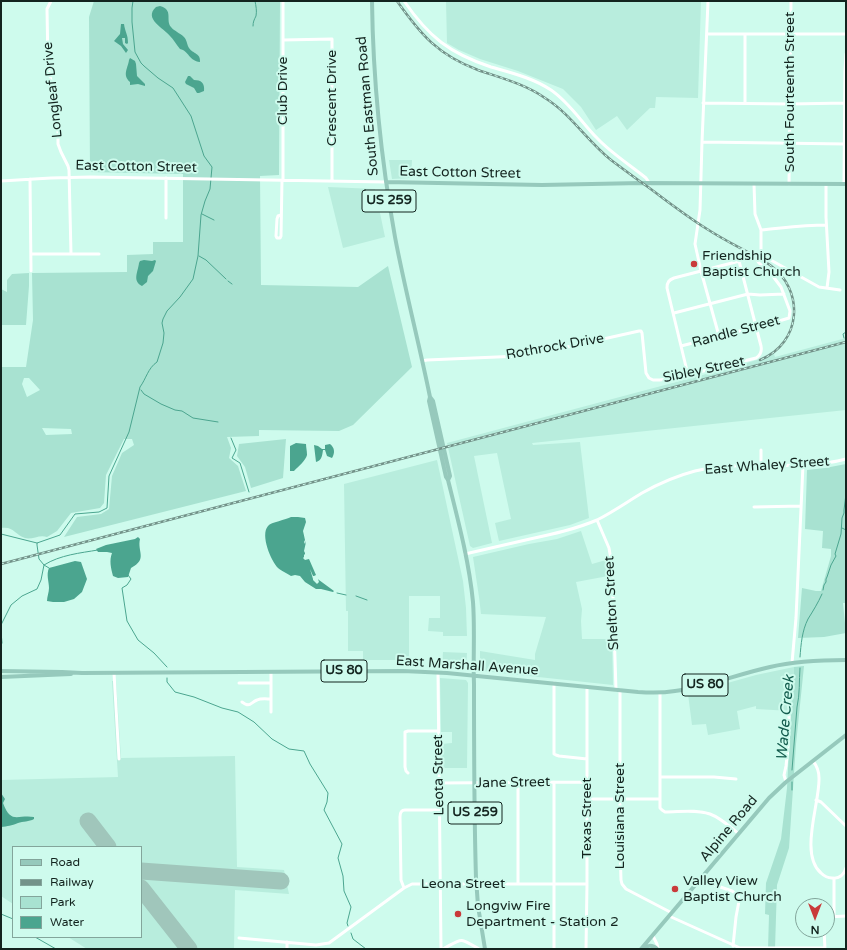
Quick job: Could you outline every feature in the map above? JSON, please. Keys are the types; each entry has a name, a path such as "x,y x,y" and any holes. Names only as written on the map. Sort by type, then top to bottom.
{"main road":[{"name":"South Eastman Road","path":"372,1 376,88 381,142 397,248 430,397 433,401 441,448 450,476 448,480 465,554"},
{"name":"East Cotton Street","path":"386,182 537,185 845,184"},
{"name":"US 259","path":"465,554 470,581 473,612 476,884 485,949"},
{"name":"East Marshall Avenue","path":"1,671 114,673 326,672 367,670 410,671 660,693 691,688 768,667 808,661 846,660"},
{"name":"East Marshall Avenue","path":"1,677 82,673"},
{"name":"Alpine Road","path":"641,949 766,802 786,782 846,735"},
{"path":"641,949 650,946 657,949"}],"street":[{"name":"Longleaf Drive","path":"51,1 48,5 47,13 48,67 58,112 58,144 68,166 70,177 71,254"},
{"name":"Club Drive","path":"281,216 278,216 276,219 276,236 278,238 281,237 283,1"},
{"path":"404,1 416,18 428,31 439,41 453,50 478,62 537,82 556,94 570,106 600,140 646,178 650,184"},
{"path":"708,1 700,210 695,244 719,336"},
{"name":"South Fourteenth Street","path":"789,184 790,1"},
{"path":"707,34 846,34"},
{"path":"745,34 745,103"},
{"name":"Crescent Drive","path":"283,40 332,39 332,181"},
{"path":"845,184 846,54"},
{"path":"704,102 790,104 845,103"},
{"path":"702,142 845,144"},
{"name":"East Cotton Street","path":"1,182 70,177 386,182"},
{"path":"166,178 166,218"},
{"path":"30,179 31,271"},
{"path":"688,375 667,288 668,282 674,278 755,257 760,254 761,230 755,214 754,184"},
{"path":"826,184 826,225 829,272 827,288"},
{"path":"761,230 805,225 826,225"},
{"path":"31,254 99,254"},
{"path":"760,254 819,286 840,290"},
{"path":"674,313 748,294 784,294 774,277 759,263 755,257"},
{"path":"739,261 756,327"},
{"name":"Randle Street","path":"682,346 789,318 790,311 784,294"},
{"name":"Sibley Street","path":"639,331 642,333 646,371 649,378 660,380 678,378 756,358 760,354 761,348 756,327"},
{"name":"Rothrock Drive","path":"422,361 520,356 639,331"},
{"path":"761,450 761,466"},
{"name":"East Whaley Street","path":"465,554 560,533 575,528 597,520 650,489 676,477 694,472 732,466 803,465 824,463 846,458"},
{"path":"792,663 796,622 803,465"},
{"path":"754,507 801,506"},
{"name":"Shelton Street","path":"597,520 609,548 612,566 618,690"},
{"path":"271,672 271,712"},
{"path":"114,673 119,760"},
{"name":"Leota Street","path":"438,673 442,949"},
{"path":"239,683 271,683"},
{"path":"554,683 554,750 556,755 587,759"},
{"name":"Texas Street","path":"586,949 588,884 587,687"},
{"name":"Louisiana Street","path":"618,690 620,848 622,883 625,888 671,914"},
{"path":"660,693 660,807 663,811 699,812 708,814 721,820 739,834"},
{"path":"242,702 249,705 259,699 271,699"},
{"path":"786,782 784,776 788,748 789,716"},
{"path":"408,773 405,767 405,732 438,731"},
{"path":"813,761 817,767 819,785 811,834 812,858 815,866 821,873 829,878 841,876 846,868"},
{"path":"660,777 714,777 736,779"},
{"path":"554,782 554,949"},
{"name":"Jane Street","path":"439,783 587,782"},
{"path":"518,783 518,884"},
{"path":"587,799 660,799"},
{"path":"816,800 846,826"},
{"path":"404,888 401,880 401,812 406,810 439,810"},
{"path":"834,878 834,898"},
{"path":"700,880 732,891 738,895 739,901 736,917 734,946"},
{"name":"Leona Street","path":"239,938 318,945 331,943 404,888 413,884 588,884"},
{"path":"671,914 734,946 743,949 825,949 824,938"},
{"path":"835,916 846,916"},
{"path":"652,936 658,944 657,949"},
{"path":"442,949 461,940 479,949"},
{"path":"287,942 287,949"}],"shaded area":[{"path":"446,1 701,1 698,98 656,97 655,108 650,108 627,130 617,116 596,130 581,107 563,89 518,71 480,59 447,43"},
{"path":"389,160 412,160 411,178 392,179"},
{"path":"328,187 375,189 385,237 343,248"},
{"path":"846,338 846,410 532,443 533,445 580,442 589,518 570,525 499,541 495,523 511,519 497,453 474,456 492,543 473,548 470,546 447,443 740,365 760,359 773,351 775,357"},
{"path":"437,460 463,581 467,636 443,636 443,632 428,631 429,618 440,618 440,596 409,596 409,657 400,657 399,660 363,660 363,651 348,651 344,484"},
{"path":"581,531 592,564 606,560 608,576 576,582 582,609 582,639 612,639 613,685 480,670 480,651 535,660 535,654 546,617 481,614 473,557 557,539"},
{"path":"443,652 467,653 466,670 442,668"},
{"path":"794,667 794,686 791,711 756,709 756,706 737,711 740,729 708,735 706,724 692,725 688,694 756,675"},
{"path":"440,678 466,680 468,683 467,768 442,768 441,744 452,743 452,732 441,732"},
{"path":"112,681 116,681 121,758 235,756 237,867 284,870 289,894 235,890 234,949 87,949 70,938 142,938 142,846 12,846 12,903 1,896 1,780 118,777"}],"green space":[{"path":"94,1 280,1 279,175 260,176 261,285 358,287 388,266 412,367 353,425 339,431 259,430 259,436 227,437 231,448 229,458 238,466 246,491 64,537 77,517 101,514 109,509 112,476 122,453 134,445 132,439 124,439 106,475 104,503 100,508 71,513 57,531 47,537 42,536 25,538 12,529 1,528 1,367 26,367 33,320 32,273 127,272 127,255 153,254 153,242 183,242 183,174 90,172 89,17","holes":["24,378 29,378 40,390 27,397 22,384","42,428 71,429 72,434 46,435"]},
{"path":"29,273 26,325 1,325 1,289 7,292 7,280 12,274"},
{"path":"286,439 283,478 251,488 245,467 237,456 239,444"},
{"path":"846,464 846,603 843,603 846,633 824,637 798,638 802,588 821,591 831,556 831,549 822,548 823,531 805,529 807,470"},
{"path":"804,666 796,744 789,848 777,885 775,949 768,949 769,915 765,914 766,883 781,839 787,788 794,667"}],"water":[{"path":"160,6 167,10 169,24 174,30 184,37 189,48 198,55 200,62 194,60 180,49 153,19 153,11 156,7"},
{"path":"121,24 124,24 128,37 127,44 125,43 125,38 122,38 123,44 128,50 126,53 121,46 114,41 120,34"},
{"path":"130,58 135,61 137,76 145,84 145,86 138,84 130,85 126,74"},
{"path":"188,76 194,80 202,82 204,91 197,93 194,88 186,84 185,82"},
{"path":"140,261 156,261 153,271 148,276 147,282 142,286 137,282 136,276"},
{"path":"296,443 306,444 307,455 304,461 294,471 290,471 290,446"},
{"path":"330,444 334,451 332,458 327,456 325,450 323,450 321,459 316,462 314,445 325,449 325,445"},
{"path":"291,517 305,518 306,522 303,531 305,544 306,542 304,551 305,554 303,558 305,560 309,559 316,575 313,576 310,569 313,580 317,584 319,582 318,579 334,591 333,592 316,589 305,582 300,576 291,576 278,568 272,560 267,548 265,535 266,530 268,526 275,522"},
{"path":"138,537 140,539 139,544 141,555 139,562 131,568 128,577 118,578 113,576 110,562 112,553 98,552 96,549"},
{"path":"75,561 81,562 87,579 82,592 74,599 64,602 47,601 49,590 49,568"},
{"path":"1,793 5,799 3,803 9,814 16,817 34,817 34,819 1,827"}],"waterway":[{"path":"98,550 77,553 44,565 39,559 37,543 60,535 75,514 99,512 107,508 109,476 129,432 140,387 149,370 157,362 163,343 163,319 167,311 180,297 193,279 198,256 201,215 210,189 212,167 204,156 191,116 173,88 144,66 135,52 132,22 133,1"},
{"path":"253,26 256,16 255,1"},
{"path":"202,214 214,220"},
{"path":"199,256 206,260 226,279"},
{"path":"228,281 232,284"},
{"name":"Wade Creek","path":"844,338 843,334 846,332"},
{"path":"141,390 144,394 161,404 175,410 182,411 193,418 218,422"},
{"path":"231,438 236,450 232,458 240,463 249,492"},
{"name":"Wade Creek","path":"823,590 831,565 836,556 835,554 841,534 846,494"},
{"name":"Wade Creek","path":"842,528 846,530"},
{"path":"1,534 37,543"},
{"path":"1,625 11,605 22,596 37,589 41,580 44,565 49,568"},
{"path":"128,575 131,579 127,585 122,588 127,621 138,640 154,653 167,667"},
{"path":"337,593 346,595"},
{"name":"Wade Creek","path":"800,657 804,628 822,594"},
{"path":"356,596 367,600"},
{"path":"1,632 1,645"},
{"name":"Wade Creek","path":"792,770 800,668"},
{"path":"167,678 167,682 175,692 238,712 254,722 272,739 289,749 304,751 310,764 328,793 324,810 342,844 338,858 343,876 344,891 351,907 347,923 348,926"},
{"name":"Wade Creek","path":"792,782 792,790"},
{"path":"1,914 12,919"},
{"path":"351,933 353,939 366,949"},
{"path":"37,938 56,949"}],"runway":[{"path":"88,821 107,846"},
{"path":"142,871 281,881"},
{"path":"142,889 189,949"}],"railway":[{"path":"397,1 414,24 441,51 464,64 521,85 545,98 563,112 594,145 611,160 692,219 715,234 770,265 781,276 789,288 793,302 794,316 791,329 784,342 774,352 760,360"},
{"path":"1,564 846,342"}],"place":[{"name":"Friendship Baptist Church","path":"694,264"},
{"name":"Valley View Baptist Church","path":"675,889"},
{"name":"Longviw Fire Department - Station 2","path":"458,914"}]}
